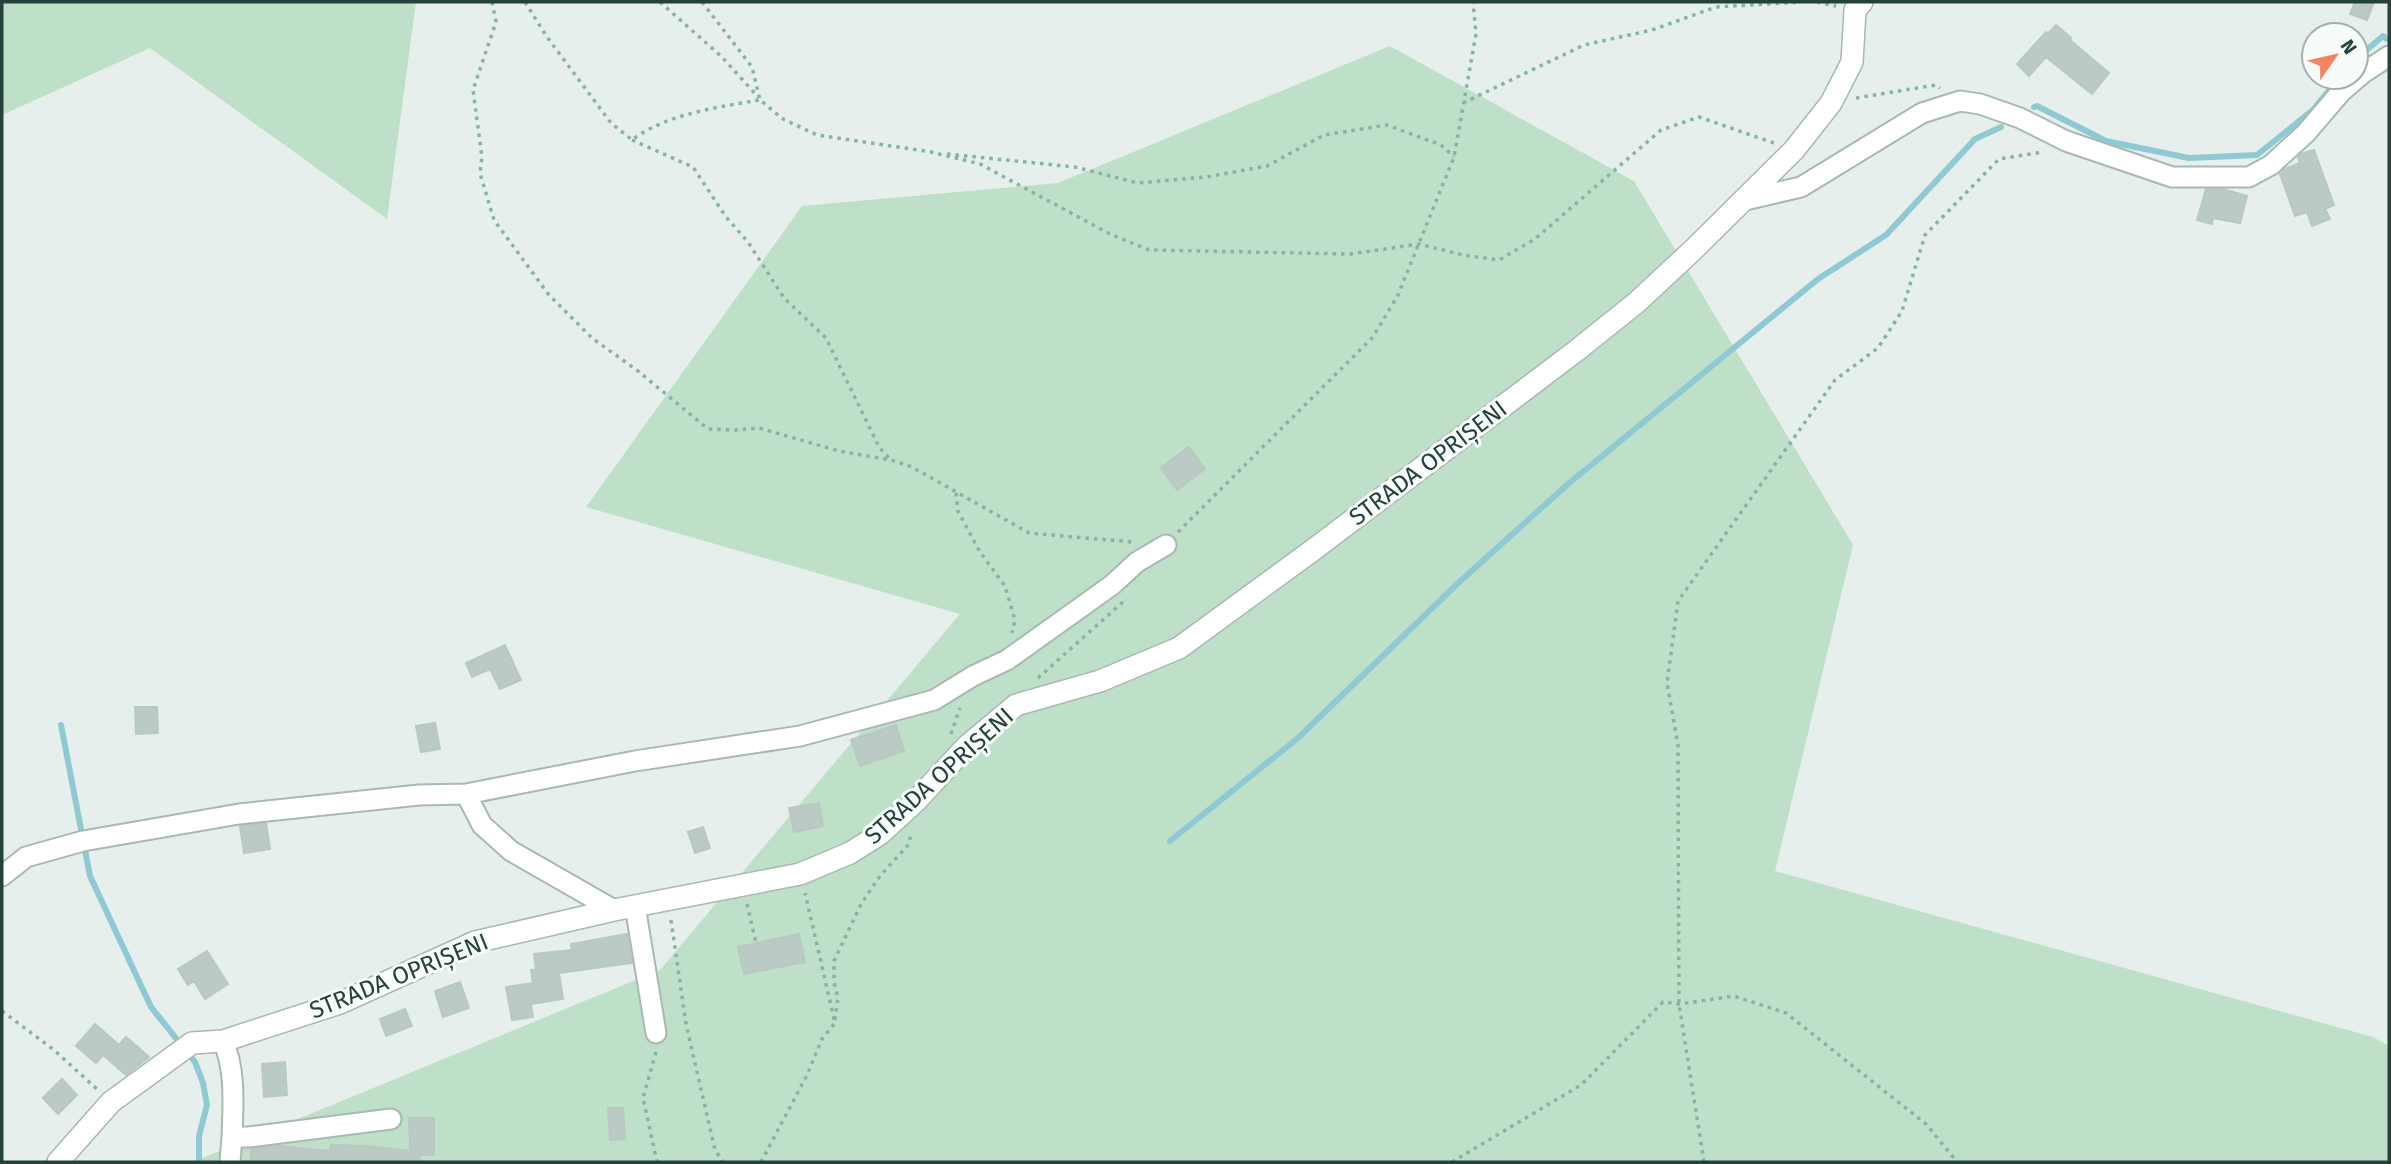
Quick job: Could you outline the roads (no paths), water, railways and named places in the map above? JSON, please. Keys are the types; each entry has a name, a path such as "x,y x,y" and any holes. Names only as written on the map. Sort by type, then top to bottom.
{"street":[{"name":"STRADA OPRIȘENI","path":"58,1162 111,1102 183,1049 223,1041 340,1003 475,942 625,908 800,873 849,853 880,834 915,802 967,746 1016,705 1100,681 1179,648 1616,319 1745,200 1794,150 1831,103 1852,62 1855,10 1862,2"},
{"path":"1745,200 1801,187 1922,113 1960,101 1980,104 2020,118 2080,146 2172,177 2249,177 2272,165 2306,133 2341,92 2389,56"},
{"path":"2,876 26,857 83,841 239,814 419,795 466,794 635,761 800,736 934,700 973,676 1007,660 1112,585 1137,562 1166,545"},
{"path":"466,794 482,825 511,851 625,908 656,1033"},
{"path":"223,1041 228,1051 233,1095 230,1162"},
{"path":"232,1137 391,1119"}],"waterway":[{"path":"2370,47 2383,36 2387,39"},
{"path":"2034,107 2037,106 2106,141 2189,158 2257,155 2314,109 2329,91"},
{"path":"1170,841 1298,738 1456,585 1568,484 1818,279 1886,235 1975,139 2001,127"},
{"path":"61,725 90,876 151,1007 195,1062 203,1083 207,1105 199,1136 199,1162"}]}
